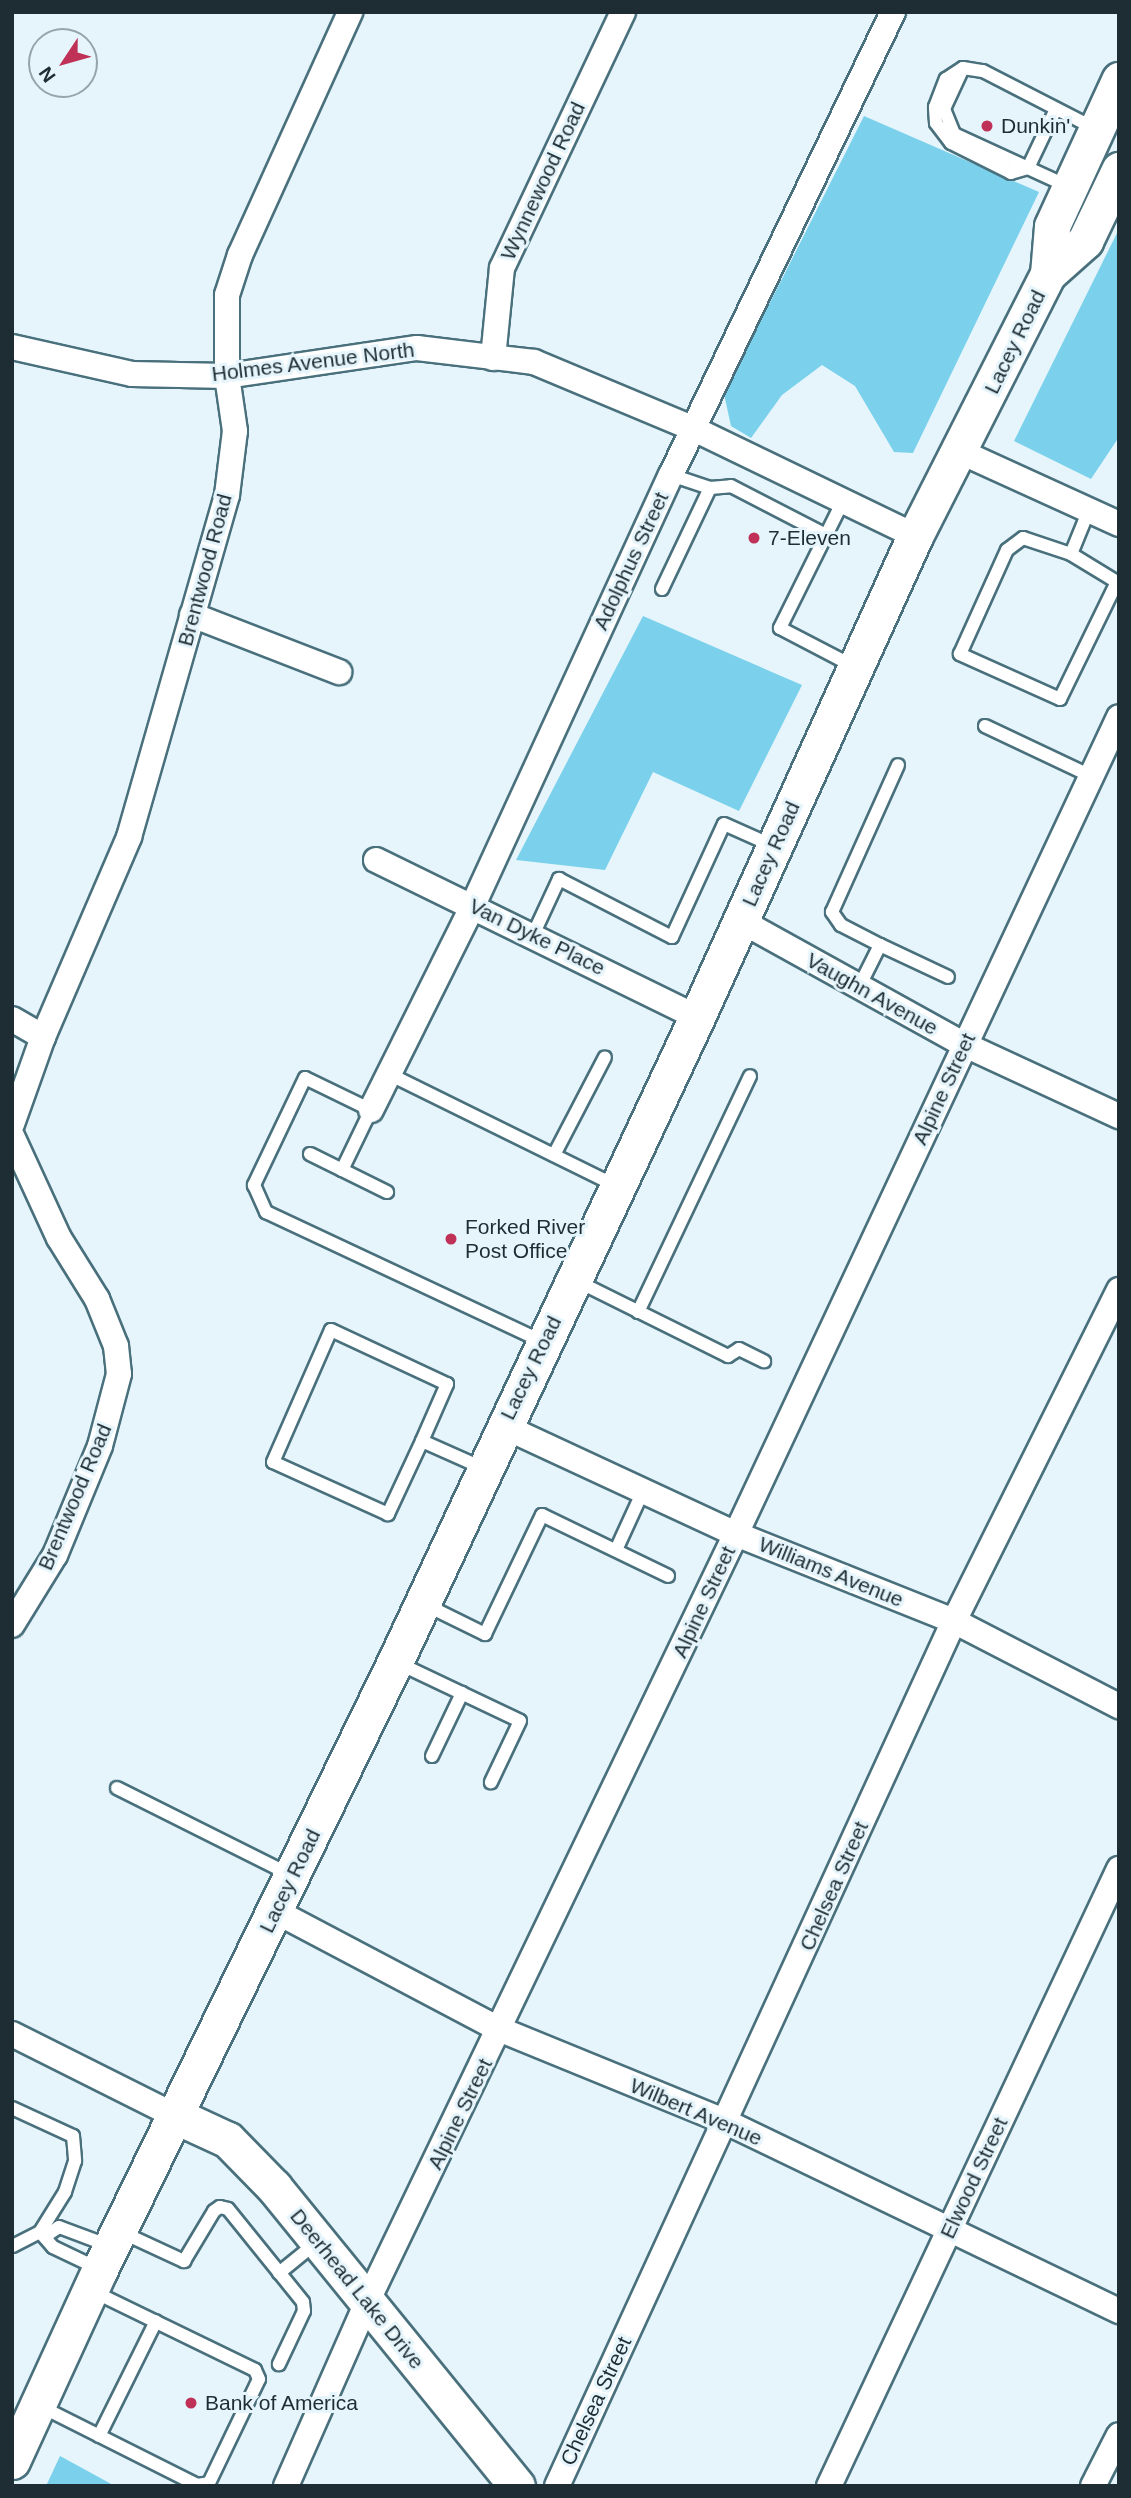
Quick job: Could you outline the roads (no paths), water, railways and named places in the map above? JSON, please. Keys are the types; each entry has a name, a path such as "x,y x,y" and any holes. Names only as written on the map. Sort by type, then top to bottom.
{"main road":[{"name":"Lacey Road","path":"12,2460 105,2259 395,1662 483,1468 697,1017 915,536 961,452 1048,274 1052,226 1119,80"},
{"name":"Lacey Road","path":"1048,274 1085,241 1119,170"},
{"name":"Deerhead Lake Drive","path":"176,2116 228,2140 274,2187 517,2486"}],"street":[{"name":"Brentwood Road","path":"12,1124 43,1037 130,837 227,495 235,431 228,376 227,295 240,255 350,12"},
{"name":"Wynnewood Road","path":"493,358 502,268 623,12"},
{"name":"Adolphus Street","path":"371,1110 473,905 671,475 892,12"},
{"name":"Holmes Avenue North","path":"12,347 132,374 228,376 416,348 534,362 569,373 694,429 915,536"},
{"path":"961,452 1119,524"},
{"path":"192,615 339,672"},
{"name":"Alpine Street","path":"286,2486 367,2302 501,2030 1119,717"},
{"name":"Van Dyke Place","path":"376,860 473,905 697,1017"},
{"name":"Vaughn Avenue","path":"741,921 965,1045 1119,1116"},
{"path":"12,1019 43,1037"},
{"name":"Brentwood Road","path":"12,1136 58,1238 97,1299 116,1346 120,1374 100,1446 55,1556 12,1625"},
{"name":"Chelsea Street","path":"557,2486 954,1621 1119,1290"},
{"name":"Williams Avenue","path":"503,1426 736,1534 954,1621 1119,1706"},
{"name":"Elwood Street","path":"829,2486 1119,1870"},
{"name":"Wilbert Avenue","path":"275,1911 501,2030 726,2122 1119,2311"},
{"path":"12,2034 176,2116"},
{"path":"1093,2486 1119,2435"}],"lane":[{"path":"1070,187 954,135 944,109 963,68 983,71 1096,129"},
{"path":"1028,168 1056,109"},
{"path":"671,475 710,488 731,486 826,536"},
{"path":"662,589 710,488"},
{"path":"843,501 780,628 856,668"},
{"path":"1071,554 1089,510"},
{"path":"1023,538 1071,554 1117,582 1060,699 960,654 1007,550 1023,538"},
{"path":"985,726 1091,776"},
{"path":"898,765 832,912 841,925 948,977"},
{"path":"533,935 559,879 672,937 724,824 775,846"},
{"path":"859,987 880,945"},
{"path":"554,1155 605,1056"},
{"path":"389,1073 617,1186"},
{"path":"638,1312 750,1076"},
{"path":"342,1170 371,1110 305,1078 276,1132 254,1185 266,1212 544,1342"},
{"path":"310,1154 387,1192"},
{"path":"573,1280 728,1356 739,1349 764,1361"},
{"path":"331,1330 447,1384 422,1441 388,1514 273,1462 331,1330"},
{"path":"422,1441 483,1468"},
{"path":"616,1550 643,1491"},
{"path":"422,1603 485,1634 542,1515 668,1576"},
{"path":"395,1662 520,1721 491,1782"},
{"path":"432,1756 462,1693"},
{"path":"117,1788 293,1875"},
{"path":"12,2108 73,2136 75,2161 65,2192 44,2234"},
{"path":"44,2234 53,2247 105,2259 184,2261 219,2207 228,2209 303,2302 304,2311 279,2364"},
{"path":"12,2246 59,2227 105,2259 156,2321 255,2370 259,2379 209,2483 197,2485 38,2405"},
{"path":"279,2273 318,2241"},
{"path":"99,2436 156,2321"}],"place":[{"name":"Dunkin'","path":"987,126"},
{"name":"7-Eleven","path":"754,538"},
{"name":"Forked River Post Office","path":"451,1239"},
{"name":"Bank of America","path":"191,2403"}]}
